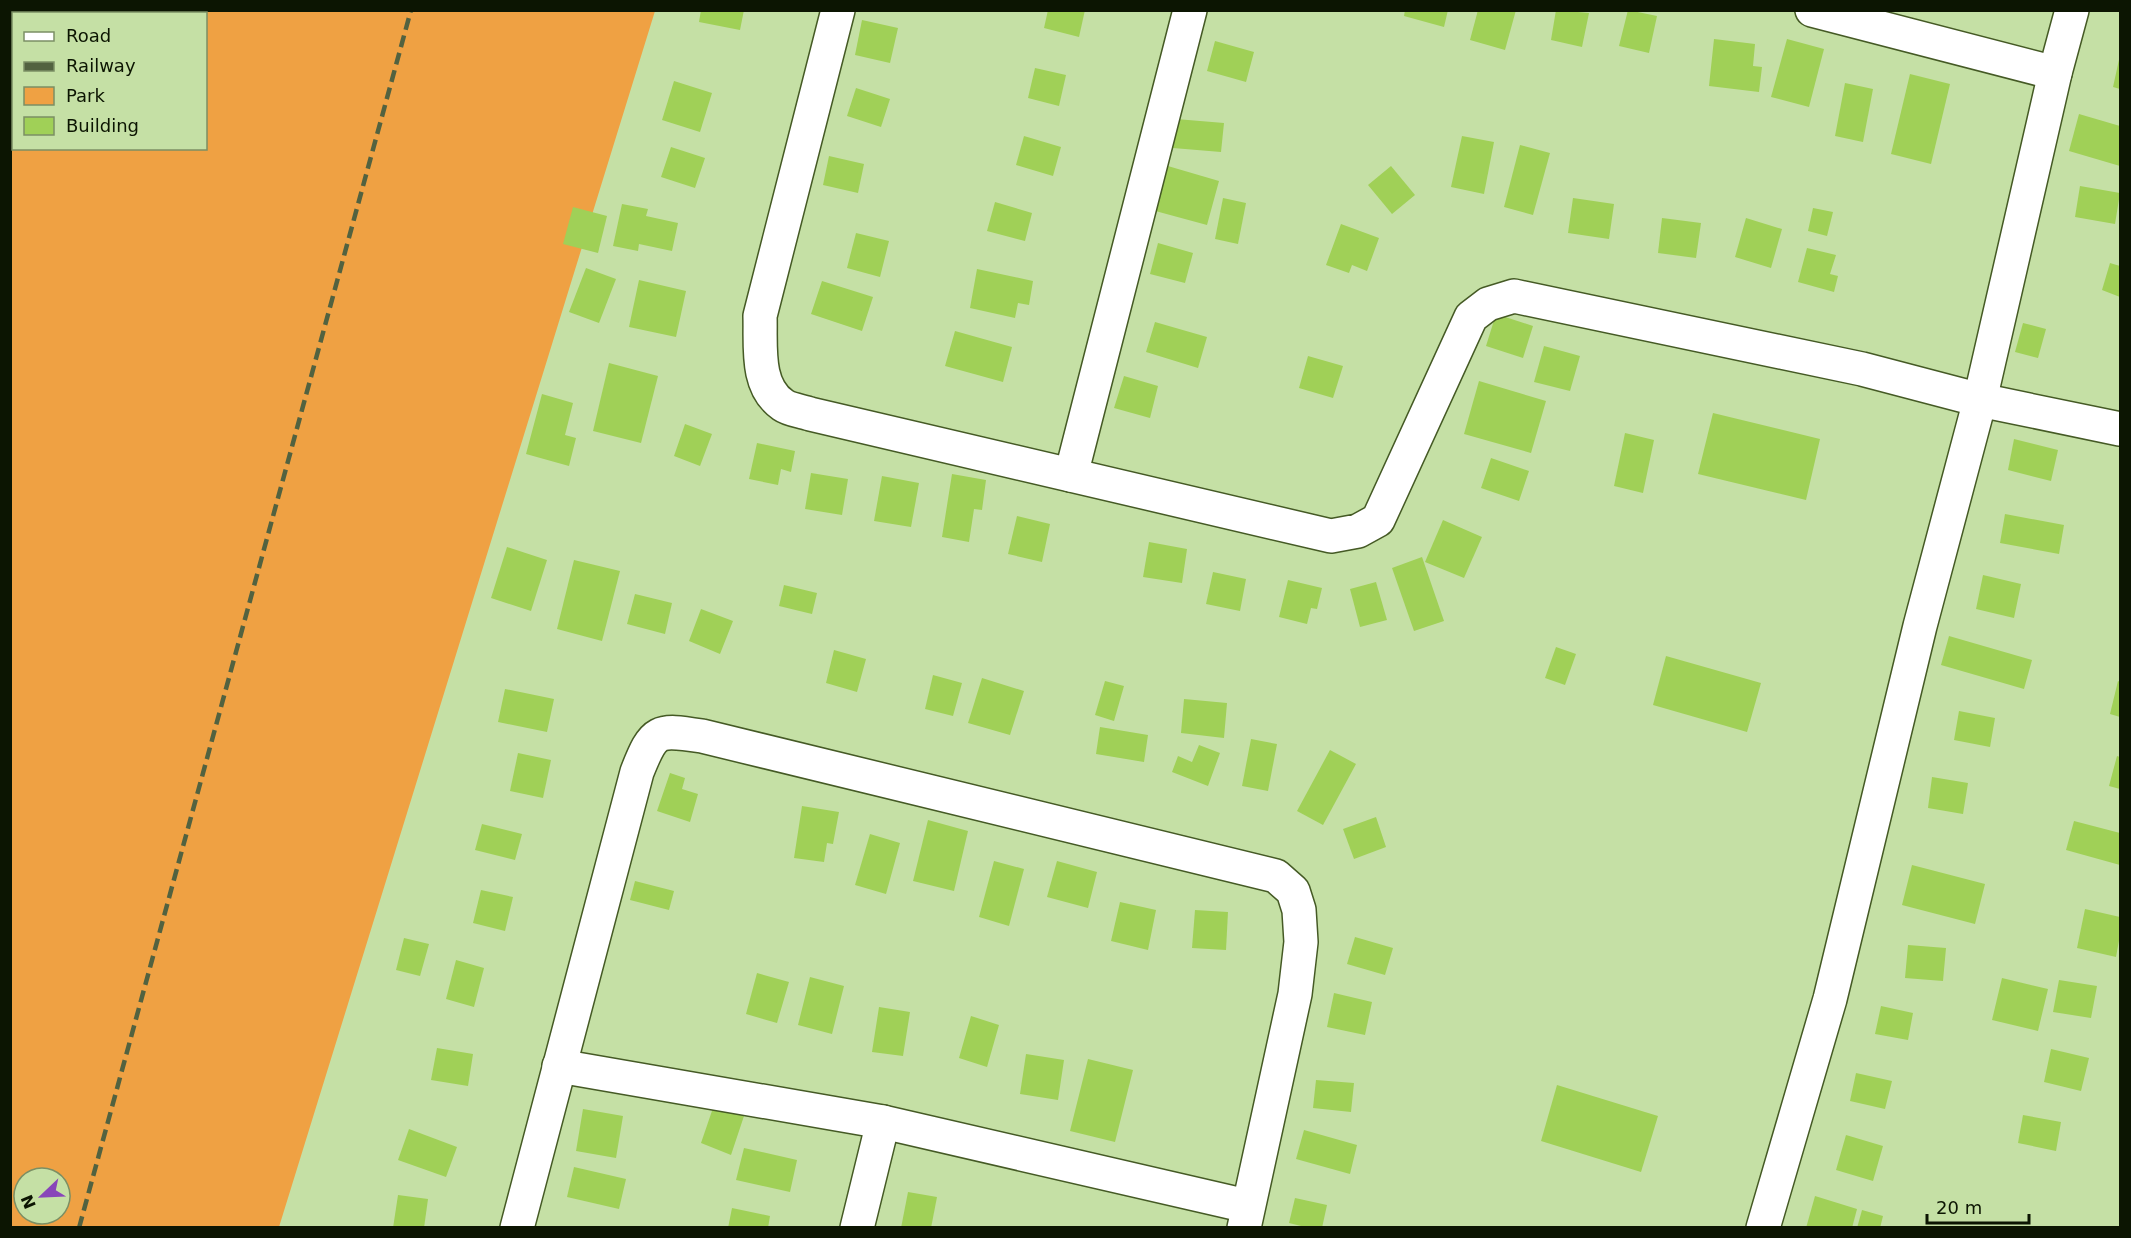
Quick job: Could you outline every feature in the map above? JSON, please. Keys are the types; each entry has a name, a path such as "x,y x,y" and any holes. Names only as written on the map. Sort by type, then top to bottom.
{"street":[{"path":"837,10 760,316 765,384 783,405 810,414 1331,536 1358,531 1378,520 1471,317 1488,304 1514,296 1863,369 1980,400 2121,429"},
{"path":"1071,475 1190,10"},
{"path":"1812,10 2055,73"},
{"path":"1763,1227 1830,999 1920,626 1980,400 2055,73 2072,10"},
{"path":"517,1227 559,1066 637,772 648,745 659,734 676,732 702,736 1276,876 1293,891 1299,910 1301,942 1294,994 1246,1217 883,1122 559,1066"},
{"path":"857,1227 883,1122"}],"green space":[{"path":"10,11 655,11 279,1227 11,1227"}],"building":[{"path":"701,10 744,10 740,30 699,22"},
{"path":"1048,10 1085,10 1079,37 1044,28"},
{"path":"1405,10 1448,10 1444,27 1404,16"},
{"path":"1478,10 1516,10 1505,50 1470,40"},
{"path":"1556,10 1589,13 1582,47 1551,40"},
{"path":"1628,10 1657,16 1649,53 1619,46"},
{"path":"862,20 898,28 890,63 855,55"},
{"path":"1714,39 1755,44 1753,66 1762,67 1759,92 1709,86"},
{"path":"1787,39 1824,49 1809,107 1771,97"},
{"path":"1215,41 1254,52 1246,82 1207,71"},
{"path":"2120,55 2120,89 2113,87"},
{"path":"1035,68 1066,75 1059,106 1028,98"},
{"path":"1910,74 1950,84 1931,164 1891,154"},
{"path":"674,81 712,93 700,132 662,120"},
{"path":"1845,83 1873,89 1863,142 1835,136"},
{"path":"856,88 890,99 881,127 847,116"},
{"path":"2079,114 2120,126 2120,166 2069,151"},
{"path":"1176,119 1224,123 1221,152 1173,148"},
{"path":"1024,136 1061,147 1053,176 1016,165"},
{"path":"1462,136 1494,142 1484,194 1451,187"},
{"path":"1520,145 1550,153 1533,215 1504,207"},
{"path":"671,147 705,158 695,188 661,177"},
{"path":"829,156 864,164 858,193 823,185"},
{"path":"1161,164 1219,181 1207,225 1148,209"},
{"path":"1391,166 1415,195 1392,214 1368,185"},
{"path":"2080,186 2120,193 2115,224 2075,217"},
{"path":"1223,198 1246,203 1238,244 1215,239"},
{"path":"1573,198 1614,204 1609,239 1568,233"},
{"path":"995,202 1032,213 1025,241 987,231"},
{"path":"622,204 648,209 646,216 678,223 672,251 639,244 638,251 613,246"},
{"path":"573,207 607,216 598,253 563,244"},
{"path":"1813,208 1833,212 1827,236 1808,231"},
{"path":"1662,218 1701,223 1696,258 1658,253"},
{"path":"1746,218 1782,229 1771,268 1735,257"},
{"path":"1341,224 1379,238 1367,271 1352,265 1349,273 1326,265"},
{"path":"856,233 889,241 880,277 847,268"},
{"path":"1158,243 1193,253 1185,283 1150,274"},
{"path":"1807,248 1836,255 1830,274 1838,276 1834,292 1798,282"},
{"path":"2110,263 2120,266 2120,297 2102,290"},
{"path":"586,268 616,279 599,323 569,312"},
{"path":"977,269 1033,281 1029,305 1018,303 1015,318 970,308"},
{"path":"639,280 686,291 676,337 629,327"},
{"path":"822,281 873,297 862,331 811,314"},
{"path":"1496,314 1533,326 1523,358 1486,346"},
{"path":"1155,322 1207,337 1198,368 1146,352"},
{"path":"2023,323 2046,329 2038,358 2015,352"},
{"path":"955,331 1012,347 1003,382 945,366"},
{"path":"1544,346 1580,356 1570,391 1534,382"},
{"path":"1308,356 1343,366 1333,398 1299,388"},
{"path":"609,363 658,376 641,443 593,431"},
{"path":"1124,376 1158,386 1150,418 1114,408"},
{"path":"1479,381 1546,401 1531,453 1464,434"},
{"path":"542,394 573,403 565,435 576,438 569,466 526,454"},
{"path":"1713,413 1820,439 1806,500 1698,474"},
{"path":"685,424 712,434 700,466 674,456"},
{"path":"1625,433 1654,440 1643,493 1614,486"},
{"path":"2014,439 2058,450 2051,481 2008,470"},
{"path":"757,443 795,451 791,472 781,469 778,485 749,479"},
{"path":"1491,458 1529,471 1519,501 1481,488"},
{"path":"811,473 848,479 842,515 805,509"},
{"path":"952,474 986,480 982,510 974,509 969,542 942,537"},
{"path":"882,476 919,483 911,527 874,521"},
{"path":"2005,514 2064,525 2059,554 2000,543"},
{"path":"1017,516 1050,524 1042,562 1008,554"},
{"path":"1443,520 1482,537 1464,578 1425,562"},
{"path":"1149,542 1187,549 1182,583 1143,577"},
{"path":"507,547 547,560 531,611 491,598"},
{"path":"1422,557 1444,621 1414,631 1392,568"},
{"path":"574,560 620,571 602,641 557,629"},
{"path":"1213,572 1246,579 1240,611 1206,604"},
{"path":"1983,575 2021,584 2014,618 1976,609"},
{"path":"1288,580 1322,588 1317,609 1311,608 1307,624 1279,617"},
{"path":"1376,582 1387,620 1360,627 1350,589"},
{"path":"784,585 817,593 812,614 779,606"},
{"path":"635,594 672,603 665,634 627,624"},
{"path":"701,609 733,621 720,654 689,641"},
{"path":"1949,636 2032,660 2024,689 1941,665"},
{"path":"1556,647 1576,654 1565,685 1545,678"},
{"path":"834,650 866,659 857,692 826,683"},
{"path":"1666,656 1761,683 1747,732 1653,705"},
{"path":"933,675 962,683 953,716 925,709"},
{"path":"982,678 1024,691 1010,735 968,723"},
{"path":"1105,681 1124,686 1114,721 1095,715"},
{"path":"2118,681 2120,682 2120,717 2110,714"},
{"path":"505,689 554,699 547,732 498,722"},
{"path":"1184,699 1227,703 1224,738 1181,733"},
{"path":"1959,711 1995,718 1990,747 1954,740"},
{"path":"1100,727 1148,735 1144,762 1096,754"},
{"path":"1251,739 1277,744 1268,791 1242,786"},
{"path":"1199,745 1220,753 1208,786 1172,772 1178,756 1192,762"},
{"path":"1330,750 1356,764 1323,825 1297,811"},
{"path":"518,753 551,760 543,798 510,791"},
{"path":"2117,756 2120,757 2120,789 2109,786"},
{"path":"670,773 685,778 682,789 698,794 690,822 657,811"},
{"path":"1932,777 1968,783 1963,814 1928,808"},
{"path":"802,806 839,812 833,844 827,843 824,862 794,858"},
{"path":"1376,817 1386,847 1354,859 1343,829"},
{"path":"928,820 968,831 954,891 913,881"},
{"path":"2074,821 2120,833 2120,865 2066,850"},
{"path":"482,824 522,834 515,860 475,850"},
{"path":"870,834 900,843 886,894 855,885"},
{"path":"994,861 1024,869 1009,926 979,917"},
{"path":"1057,861 1097,872 1088,908 1047,897"},
{"path":"1912,865 1985,884 1975,924 1902,905"},
{"path":"635,881 674,891 669,910 630,900"},
{"path":"481,890 513,897 505,931 473,923"},
{"path":"1120,902 1156,910 1148,950 1111,941"},
{"path":"2085,909 2120,917 2116,957 2077,948"},
{"path":"1195,910 1228,912 1226,950 1192,948"},
{"path":"1355,937 1393,948 1385,975 1347,964"},
{"path":"404,938 429,944 420,976 396,970"},
{"path":"1908,945 1946,948 1943,981 1905,978"},
{"path":"456,960 484,968 474,1007 446,999"},
{"path":"757,973 789,982 777,1023 746,1014"},
{"path":"810,977 844,986 832,1034 798,1025"},
{"path":"2002,978 2048,989 2038,1031 1992,1020"},
{"path":"2059,980 2097,986 2091,1018 2053,1012"},
{"path":"1334,993 1372,1002 1365,1035 1327,1027"},
{"path":"1881,1006 1913,1013 1908,1040 1875,1034"},
{"path":"879,1007 910,1012 903,1056 872,1052"},
{"path":"971,1016 999,1025 987,1067 959,1058"},
{"path":"437,1048 473,1054 468,1086 431,1080"},
{"path":"2051,1049 2089,1058 2081,1091 2044,1082"},
{"path":"1026,1054 1064,1060 1058,1100 1020,1094"},
{"path":"1088,1059 1133,1070 1115,1142 1070,1131"},
{"path":"1856,1073 1892,1081 1885,1109 1850,1101"},
{"path":"1316,1080 1354,1083 1351,1112 1313,1108"},
{"path":"1557,1085 1658,1116 1641,1172 1541,1141"},
{"path":"714,1105 744,1116 731,1155 701,1143"},
{"path":"583,1109 623,1116 616,1158 576,1151"},
{"path":"2023,1115 2061,1122 2056,1151 2018,1143"},
{"path":"409,1129 457,1147 446,1177 398,1160"},
{"path":"1304,1130 1357,1145 1350,1174 1296,1159"},
{"path":"1846,1135 1883,1146 1873,1181 1836,1170"},
{"path":"744,1148 797,1160 790,1192 736,1180"},
{"path":"574,1167 626,1179 619,1209 567,1197"},
{"path":"908,1192 937,1197 931,1228 901,1228"},
{"path":"398,1195 428,1199 424,1228 393,1228"},
{"path":"1815,1196 1857,1209 1852,1228 1806,1228"},
{"path":"1295,1198 1327,1205 1322,1228 1309,1228 1289,1223"},
{"path":"732,1208 770,1216 768,1228 728,1228"},
{"path":"1862,1210 1883,1216 1880,1228 1857,1228"}],"railway":[{"path":"79,1228 411,10"}]}
